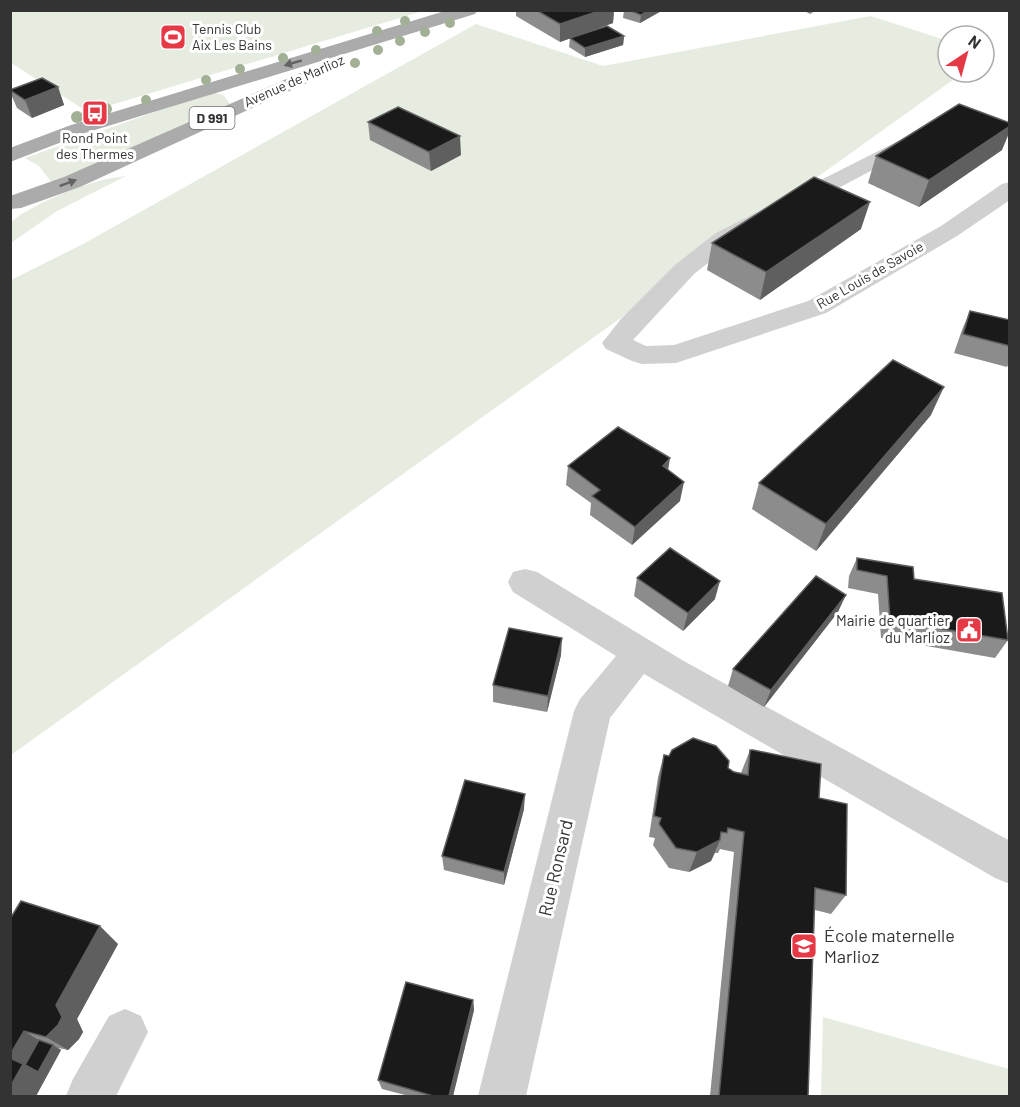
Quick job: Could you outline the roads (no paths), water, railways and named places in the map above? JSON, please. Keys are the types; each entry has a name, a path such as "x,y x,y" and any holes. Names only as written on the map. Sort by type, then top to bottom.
{"main road":[{"name":"Avenue de Marlioz","path":"10,156 89,125 469,10"},
{"name":"Avenue de Marlioz","path":"12,204 72,182 410,29"},
{"path":"10,168 18,173 23,182 21,192 12,204"}],"street":[{"name":"Rue Louis de Savoie","path":"928,130 725,238 685,270 630,325 616,343 642,356 676,354 817,307 949,231 1010,189"},
{"path":"525,582 640,653 1010,864"},
{"name":"Rue Ronsard","path":"502,1096 593,711 640,653"},
{"path":"90,1096 124,1032"}],"place":[{"name":"Tennis Club Aix Les Bains","path":"173,37"},
{"name":"Rond Point des Thermes","path":"95,113"},
{"name":"Mairie de quartier du Marlioz","path":"969,630"},
{"name":"École maternelle Marlioz","path":"804,946"}]}
